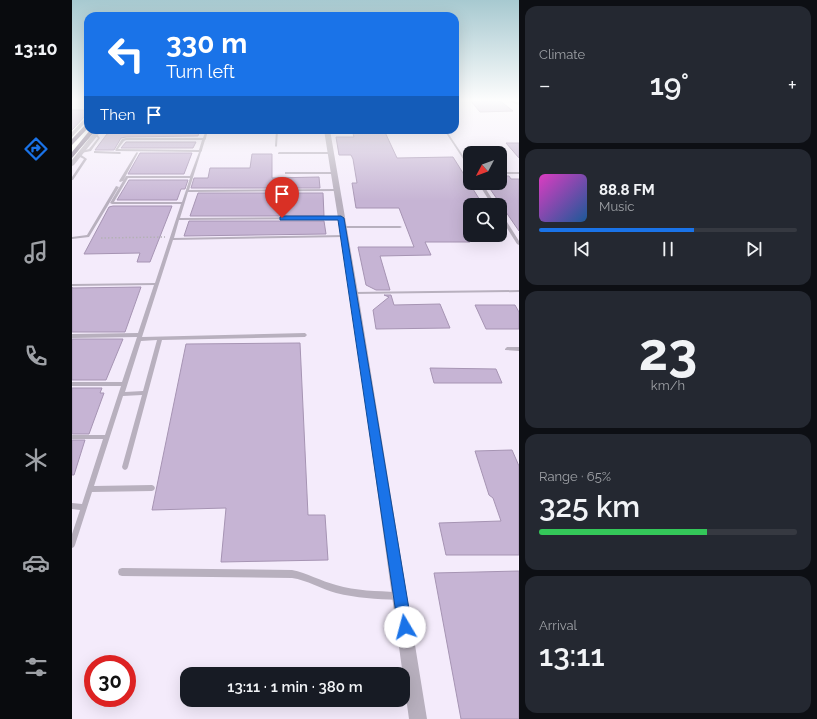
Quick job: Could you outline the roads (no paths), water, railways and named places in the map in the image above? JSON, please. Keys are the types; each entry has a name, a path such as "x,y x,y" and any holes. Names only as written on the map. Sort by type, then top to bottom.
{"main road":[{"path":"72,143 80,134"},
{"path":"77,155 94,134"}],"street":[{"path":"72,164 77,155 94,134"},
{"path":"328,134 354,293 418,719"}],"lane":[{"path":"72,544 206,134"},
{"path":"276,146 277,134"},
{"path":"448,134 463,157"},
{"path":"200,152 116,150 123,140 126,139 205,139"},
{"path":"95,152 200,152"},
{"path":"72,238 85,238 89,234 137,153"},
{"path":"279,153 330,153"},
{"path":"72,179 86,159 77,155"},
{"path":"286,173 334,173"},
{"path":"507,174 519,173"},
{"path":"183,203 112,203 127,177 192,177"},
{"path":"187,190 336,190"},
{"path":"178,219 343,227 400,227"},
{"path":"507,225 519,244"},
{"path":"172,238 343,227"},
{"path":"72,285 157,284"},
{"path":"354,293 519,291"},
{"path":"72,336 160,338 305,335"},
{"path":"125,467 160,338"},
{"path":"508,349 519,349"},
{"path":"72,384 124,384"},
{"path":"121,394 145,393"},
{"path":"72,437 107,437"},
{"path":"90,489 152,488"},
{"path":"72,506 85,507"},
{"path":"72,521 80,521"},
{"path":"122,572 292,574 347,591 400,596"}]}
